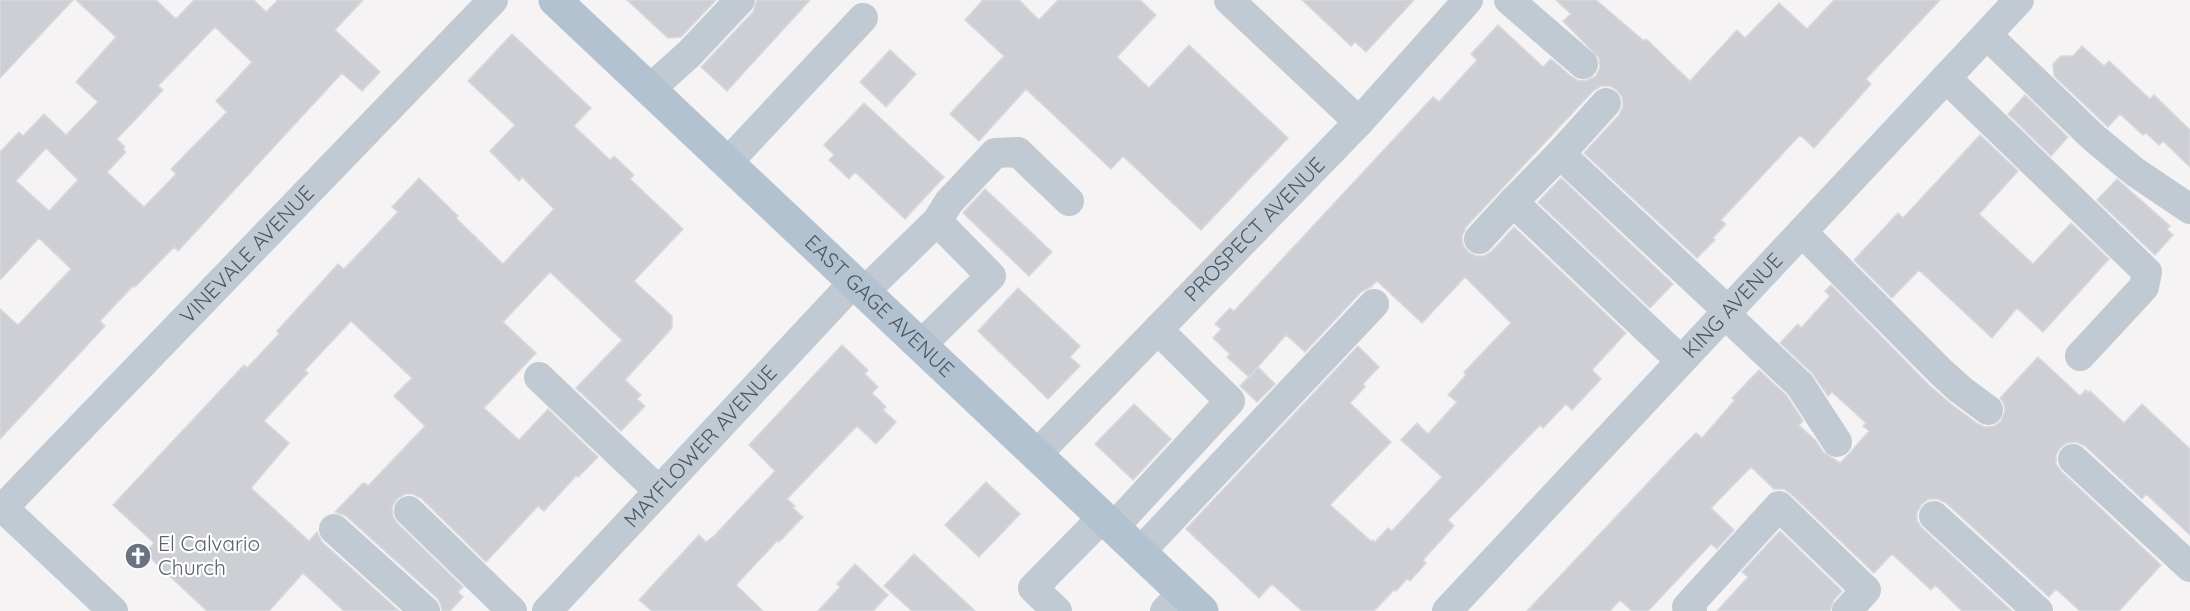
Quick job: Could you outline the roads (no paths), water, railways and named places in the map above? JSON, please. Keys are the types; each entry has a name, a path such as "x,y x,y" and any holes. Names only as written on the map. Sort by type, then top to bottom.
{"main road":[{"name":"EAST GAGE AVENUE","path":"555,0 1140,552 1183,605"}],"street":[{"name":"VINEVALE AVENUE","path":"1,508 493,0"},
{"path":"650,89 689,54 740,0"},
{"path":"1229,0 1359,122"},
{"name":"PROSPECT AVENUE","path":"1036,455 1359,122 1468,0"},
{"path":"1509,0 1584,64"},
{"name":"KING AVENUE","path":"1447,611 2019,0"},
{"path":"727,163 863,18"},
{"path":"1987,35 2094,138 2135,172 2190,209"},
{"path":"1946,78 2147,272 2144,286 2080,356"},
{"path":"1479,239 1606,103"},
{"name":"MAYFLOWER AVENUE","path":"547,611 659,491 859,287 937,221 949,202 995,153 1018,152 1069,201"},
{"path":"1560,154 1727,312 1800,386 1837,442"},
{"path":"1513,202 1681,361"},
{"path":"921,345 991,276 937,221"},
{"path":"1802,232 1941,372 1988,410"},
{"path":"1140,552 1374,304"},
{"path":"1057,611 1033,588 1108,522 1230,401 1158,330"},
{"path":"539,377 659,491"},
{"path":"2073,459 2190,567"},
{"path":"1692,611 1687,606 1779,507 1866,590 1847,611"},
{"path":"1,508 113,611"},
{"path":"409,511 512,611"},
{"path":"1934,516 2038,611"},
{"path":"334,529 424,611"}],"place":[{"name":"El Calvario Church","path":"138,556"}]}
